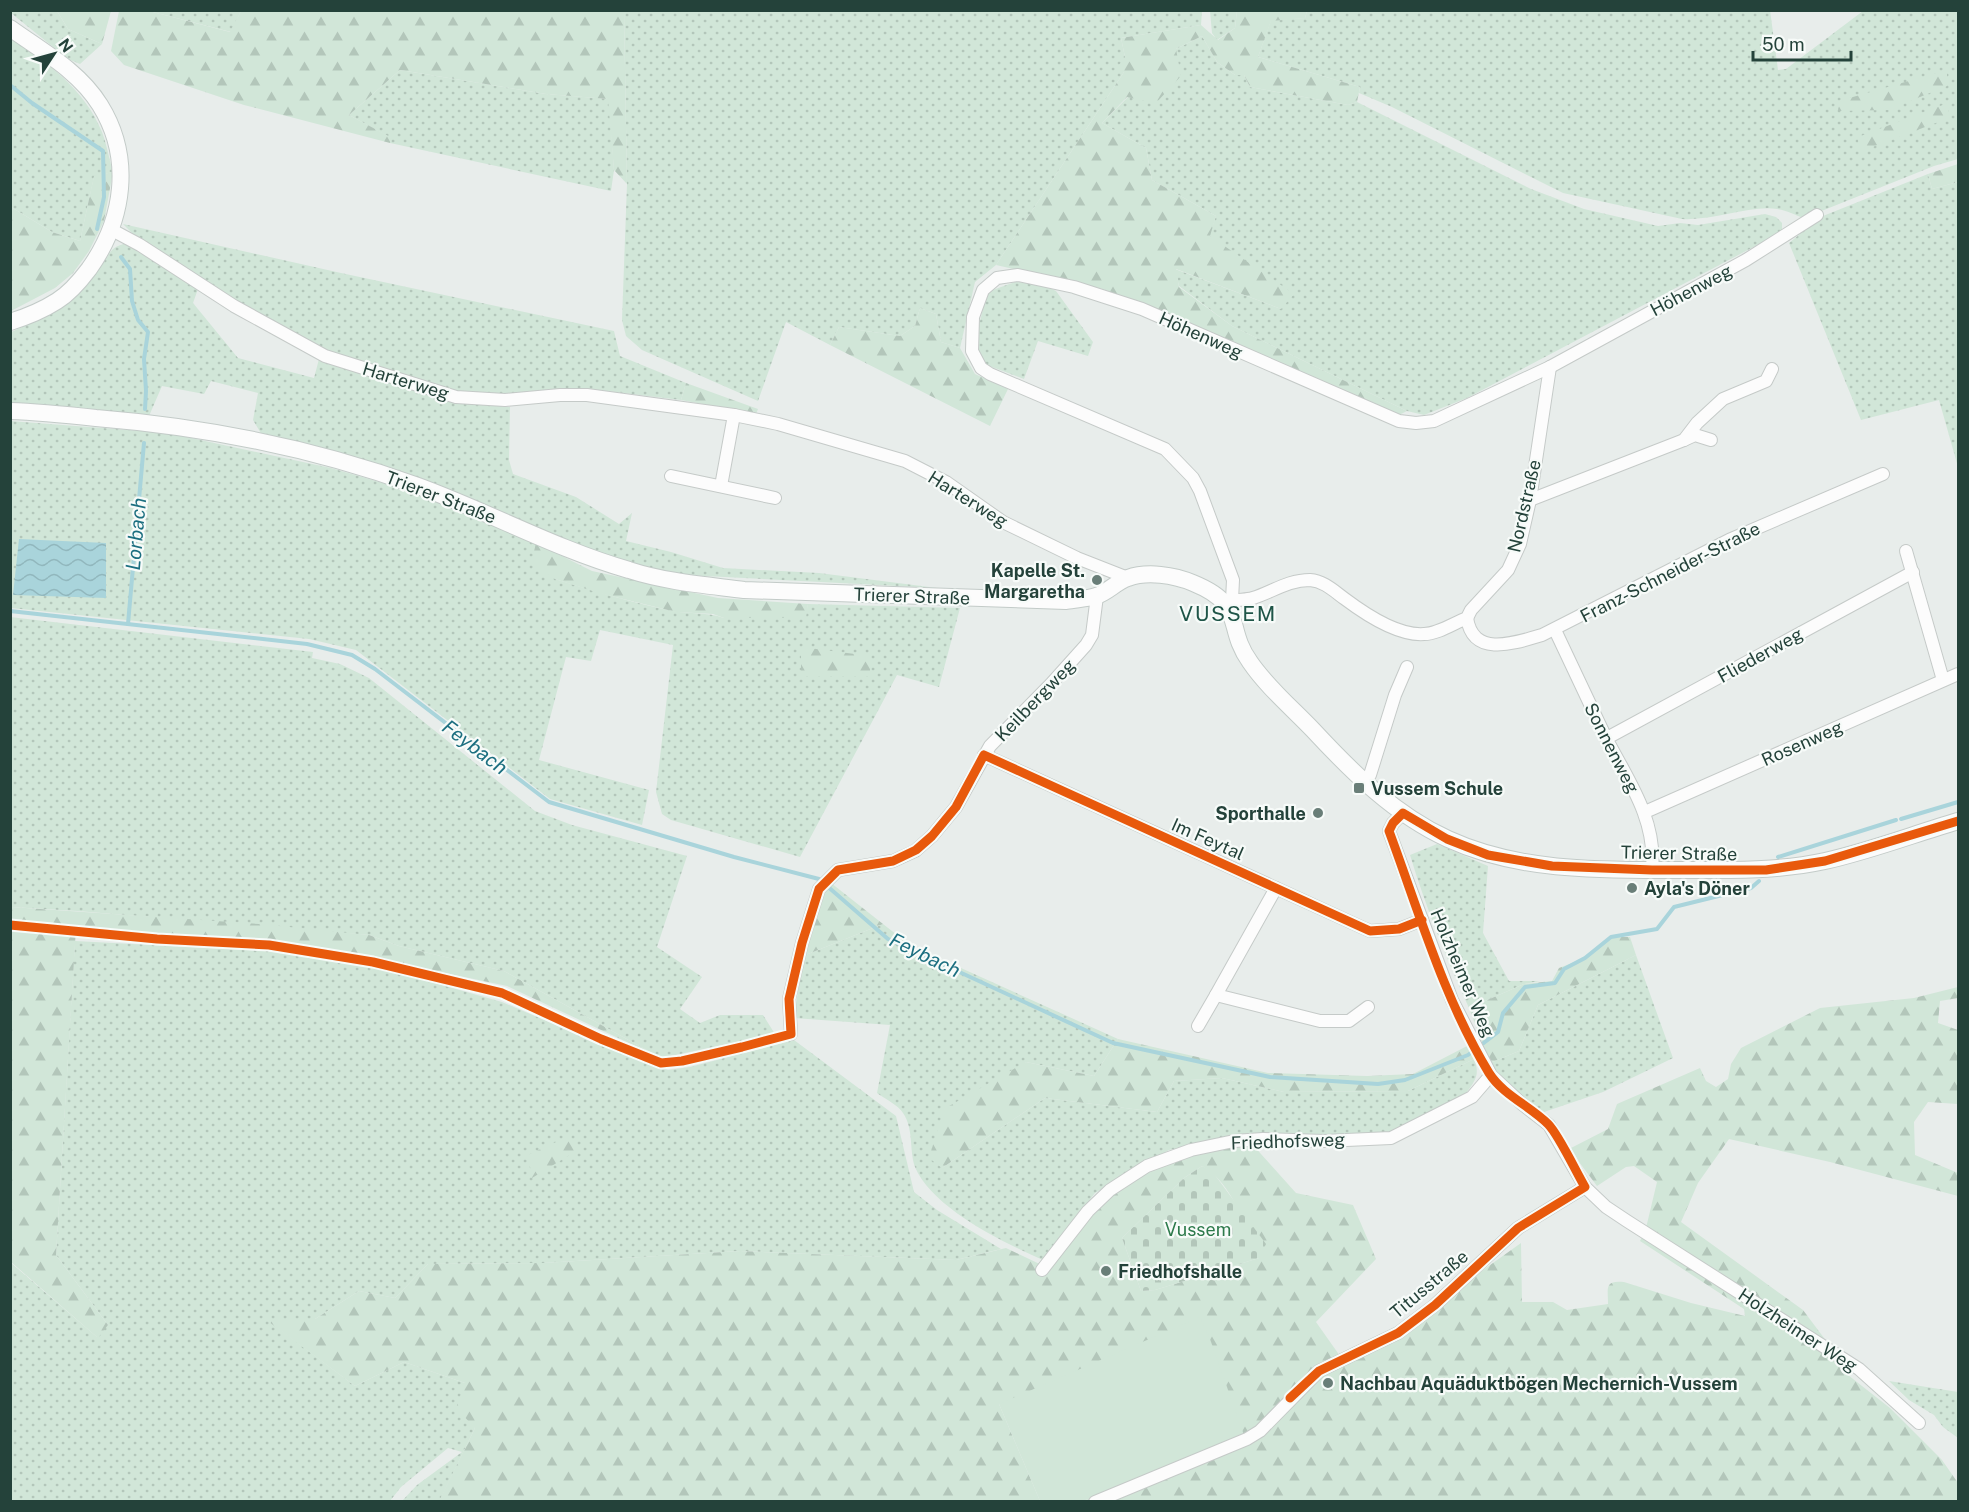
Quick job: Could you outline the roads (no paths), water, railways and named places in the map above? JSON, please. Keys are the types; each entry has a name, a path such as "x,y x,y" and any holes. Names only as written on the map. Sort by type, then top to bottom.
{"main road":[{"path":"10,28 81,79 100,105 115,136 120,164 120,194 112,230 78,284 57,301 10,322"},
{"name":"Trierer Straße","path":"10,411 173,425 228,434 336,460 418,486 580,554 629,571 672,581 744,590 1066,601 1097,596 1128,578 1161,575 1178,577 1208,589 1229,602 1241,646 1256,671 1364,782 1403,813 1447,839 1488,855 1552,866 1652,870 1766,870 1825,861 1959,821"}],"street":[{"name":"Höhenweg","path":"1229,602 1233,580 1200,491 1193,478 1165,449 1059,405 981,368 972,351 974,317 984,290 997,278 1018,275 1047,280 1142,309 1379,414 1401,422 1416,423 1434,420 1550,367 1746,260 1817,215"},
{"name":"Harterweg","path":"112,230 140,245 234,306 325,356 456,397 518,400 575,394 734,415 778,424 905,461 946,482 1003,522 1077,558 1128,578"},
{"name":"Nordstraße","path":"1467,618 1471,610 1508,570 1520,544 1530,500 1550,367"},
{"path":"1684,440 1697,423 1722,399 1766,381 1772,369"},
{"path":"722,486 734,415"},
{"path":"1530,500 1695,435 1711,440"},
{"name":"Franz-Schneider-Straße","path":"1467,618 1471,633 1485,644 1491,645 1518,642 1555,630 1730,540 1883,474"},
{"path":"671,476 775,498"},
{"path":"1906,551 1943,680"},
{"name":"Fliederweg","path":"1607,738 1913,572"},
{"path":"1229,602 1253,598 1285,584 1312,580 1324,583 1389,627 1426,634 1467,618"},
{"name":"Keilbergweg","path":"790,1034 789,999 802,943 819,890 838,870 893,861 916,850 932,836 956,807 990,746 1086,645 1092,635 1097,596"},
{"name":"Sonnenweg","path":"1555,630 1646,813 1652,841 1652,870"},
{"path":"1364,782 1371,771 1395,695 1407,666"},
{"name":"Rosenweg","path":"1646,813 1959,674"},
{"name":"Im Feytal","path":"984,755 1370,931 1399,929 1422,920"},
{"name":"Holzheimer Weg","path":"1403,813 1389,831 1452,1000 1491,1076 1521,1104 1549,1125 1585,1187 1606,1207 1859,1369 1919,1423"},
{"path":"1198,1026 1276,888"},
{"path":"1216,995 1320,1021 1349,1021 1368,1007"},
{"name":"Friedhofsweg","path":"1042,1270 1088,1211 1110,1190 1147,1166 1191,1150 1234,1141 1391,1138 1472,1096 1491,1076"},
{"name":"Titusstraße","path":"1095,1502 1247,1439 1260,1431 1319,1371 1398,1333 1435,1305 1518,1228 1585,1187"}],"water":[{"path":"19,539 106,543 106,598 13,595"}],"waterway":[{"name":"Lorbach","path":"10,85 32,103 103,151 104,197 97,229"},
{"name":"Lorbach","path":"121,257 130,269 132,301 138,320 148,332 144,359 145,409"},
{"name":"Lorbach","path":"128,624 144,443"},
{"name":"Feybach","path":"10,611 307,644 352,655 375,669 549,802 734,857 819,879 888,939 1113,1043 1270,1077 1378,1084 1405,1080 1468,1055 1498,1032 1503,1013 1525,987 1555,983 1564,969 1585,958 1611,937 1657,929 1674,907 1751,888 1759,881"},
{"name":"Feybach","path":"1901,819 1958,802"},
{"name":"Feybach","path":"1778,857 1896,820"}],"place":[{"name":"Kapelle St. Margaretha","path":"1097,580"},
{"name":"Vussem Schule","path":"1359,788"},
{"name":"Sporthalle","path":"1318,813"},
{"name":"Ayla's Döner","path":"1632,888"},
{"name":"Friedhofshalle","path":"1106,1271"},
{"name":"Nachbau Aquäduktbögen Mechernich-Vussem","path":"1328,1383"}],"district":[{"name":"VUSSEM","path":"1228,613"}],"park label":[{"name":"Vussem","path":"1198,1229"}]}
